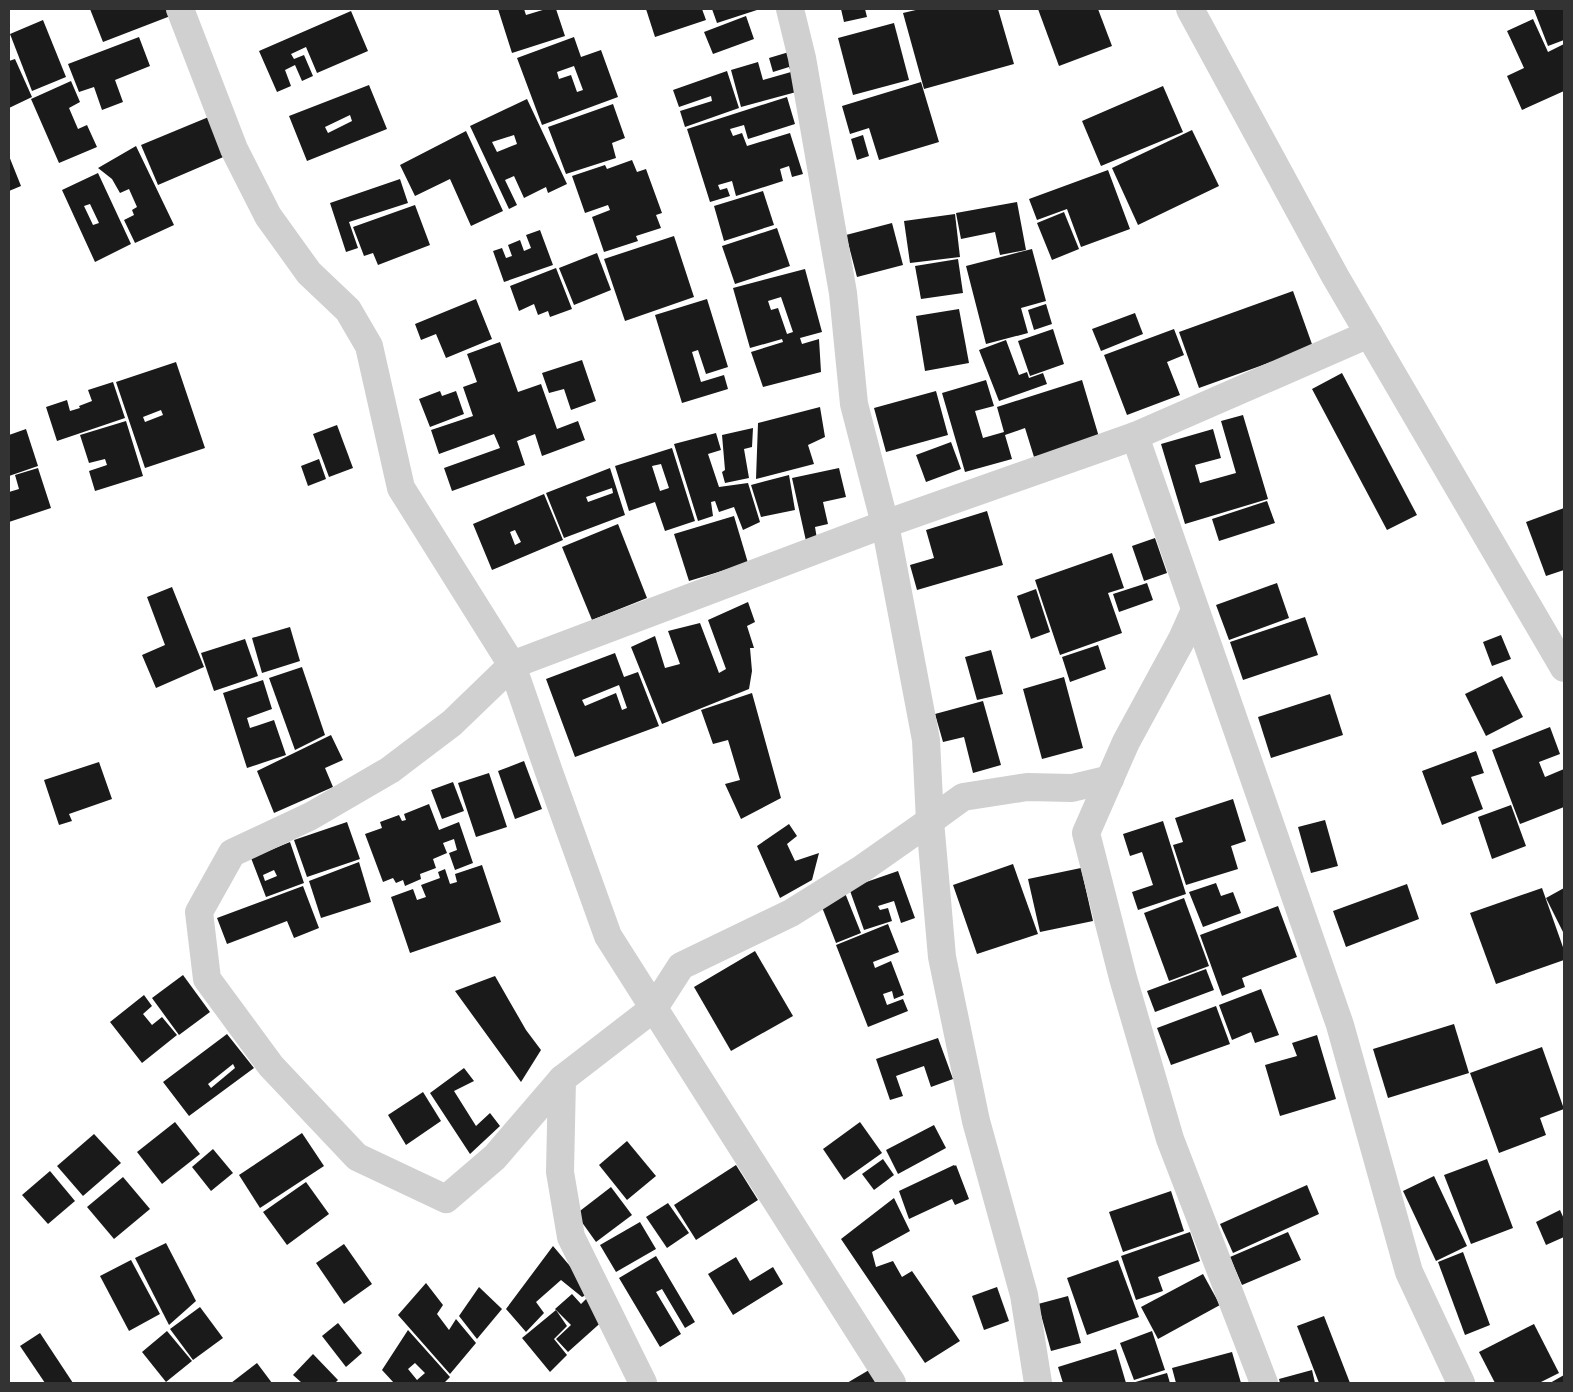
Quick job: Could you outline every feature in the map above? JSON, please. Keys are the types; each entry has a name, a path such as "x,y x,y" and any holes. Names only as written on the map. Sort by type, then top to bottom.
{"street":[{"path":"180,9 234,149 268,216 309,273 348,310 369,346 400,488 512,665 548,772 608,936 892,1383"},
{"path":"790,9 802,58 843,293 854,404 885,524 926,740 930,821 942,957 976,1121 1024,1295 1038,1383"},
{"path":"1190,9 1335,276 1564,668"},
{"path":"1110,779 1072,788 1027,787 963,796 863,868 791,913 681,966 654,1008 562,1079 495,1157 446,1199 357,1157 272,1066 206,980 199,912 232,853 310,816 390,770 452,723 512,665 885,524 1135,436 1369,334"},
{"path":"1135,436 1340,1025 1409,1272 1461,1383"},
{"path":"1195,610 1182,639 1126,742 1086,833 1123,978 1170,1140 1264,1383"},
{"path":"562,1079 560,1172 571,1237 643,1383"}],"building":[{"path":"90,9 171,9 173,15 103,42"},
{"path":"498,9 524,9 526,15 546,9 556,9 565,36 512,53"},
{"path":"646,9 702,9 706,20 655,37"},
{"path":"712,9 760,9 717,23"},
{"path":"841,9 865,9 867,17 844,22"},
{"path":"920,9 998,9 1014,64 924,89 903,13"},
{"path":"1038,9 1098,9 1112,46 1059,66"},
{"path":"1564,9 1564,40 1548,46 1534,10"},
{"path":"351,11 368,51 317,73 306,47 291,54 294,59 304,55 313,76 302,81 295,65 285,70 291,86 277,92 259,51"},
{"path":"746,16 754,39 713,54 704,32"},
{"path":"1533,19 1548,52 1564,44 1564,91 1522,110 1507,76 1524,68 1507,31"},
{"path":"43,20 66,77 32,91 10,34"},
{"path":"894,23 909,80 853,95 838,38"},
{"path":"139,37 150,66 115,80 123,102 102,110 94,87 79,92 68,64"},
{"path":"574,37 581,57 601,50 618,97 542,125 517,58","holes":["574,66 583,90 577,92 571,75 559,79 557,72"]},
{"path":"789,52 800,91 741,107 731,70 758,62 763,80 791,72 789,67 773,72 769,58"},
{"path":"15,59 32,97 9,108 9,61"},
{"path":"727,71 739,108 685,127 680,111 712,101 711,96 679,107 673,90"},
{"path":"71,81 80,102 69,108 78,129 87,125 97,147 59,163 31,99"},
{"path":"921,82 939,142 879,160 869,128 850,134 842,106"},
{"path":"369,85 387,129 307,161 289,116","holes":["350,115 352,121 328,133 325,127"]},
{"path":"1163,86 1183,132 1101,166 1082,121"},
{"path":"787,97 795,124 748,139 744,125 730,129 733,136 742,133 747,146 790,133 803,174 792,177 789,166 780,169 783,181 736,196 732,181 718,185 720,190 727,188 730,196 710,202 687,129"},
{"path":"527,99 567,184 548,193 546,187 524,198 514,176 505,180 517,205 509,209 470,126","holes":["514,135 517,144 497,152 492,142"]},
{"path":"613,104 625,138 612,143 616,158 566,174 548,127"},
{"path":"211,116 228,155 158,185 141,145"},
{"path":"1192,130 1219,186 1138,225 1112,168"},
{"path":"466,131 503,211 471,226 450,179 415,196 400,165"},
{"path":"863,135 869,156 857,160 851,139"},
{"path":"136,146 174,225 135,243 124,220 134,215 132,210 137,207 129,189 120,193 112,179 98,168"},
{"path":"9,156 21,186 9,191"},
{"path":"632,160 637,172 646,169 662,213 656,215 661,228 636,236 638,241 604,252 592,217 610,210 608,205 585,213 572,176 605,165 607,169"},
{"path":"1108,170 1130,229 1081,247 1067,209 1037,220 1029,199"},
{"path":"98,173 131,244 95,262 62,190","holes":["90,204 99,223 93,225 84,206"]},
{"path":"400,179 408,203 349,222 358,248 346,252 330,203"},
{"path":"763,191 774,225 724,241 714,206"},
{"path":"1017,202 1026,250 1000,255 995,232 961,239 956,213"},
{"path":"415,205 430,245 378,265 373,253 364,256 353,227"},
{"path":"1064,212 1079,249 1052,260 1037,223"},
{"path":"955,214 960,257 910,263 904,221"},
{"path":"892,223 903,265 857,277 846,235"},
{"path":"777,228 790,266 735,284 722,246"},
{"path":"540,230 553,265 504,282 493,251 502,248 506,258 512,256 508,245 520,240 524,251 531,248 526,235"},
{"path":"674,236 694,297 625,321 604,259"},
{"path":"1032,249 1046,301 1021,308 1028,333 986,344 966,266"},
{"path":"597,253 611,290 574,305 559,268"},
{"path":"958,259 963,293 921,299 915,266"},
{"path":"556,268 572,309 550,317 548,311 538,315 534,304 519,311 510,286"},
{"path":"805,269 822,332 800,338 802,344 819,339 821,372 763,387 751,352 783,342 782,339 750,348 733,288","holes":["781,297 793,332 787,334 778,308 771,310 768,301"]},
{"path":"1293,291 1313,347 1199,388 1179,332"},
{"path":"476,299 492,339 446,358 436,334 421,340 415,324"},
{"path":"707,299 728,367 706,374 698,350 692,352 701,382 724,375 728,389 682,403 655,315"},
{"path":"1046,304 1052,324 1034,330 1028,310"},
{"path":"959,309 969,363 925,371 916,316"},
{"path":"1135,313 1143,334 1101,351 1092,329"},
{"path":"1053,329 1064,364 1030,376 1018,341"},
{"path":"1174,329 1184,355 1167,362 1180,395 1127,415 1104,355"},
{"path":"1006,340 1019,375 1027,372 1029,378 1043,373 1047,384 999,401 979,350"},
{"path":"500,342 518,392 541,384 557,429 578,421 585,440 542,456 535,434 517,441 525,465 452,491 444,468 500,448 494,434 439,454 431,430 473,416 463,387 477,382 467,354"},
{"path":"582,360 596,401 571,410 564,389 549,393 542,373"},
{"path":"176,362 205,448 145,468 116,382","holes":["161,410 163,415 145,422 143,417"]},
{"path":"1342,373 1417,515 1387,530 1312,389"},
{"path":"986,380 994,406 975,411 983,438 1004,432 997,407 1082,380 1099,437 1034,457 1025,428 1005,435 1012,459 965,472 942,393"},
{"path":"113,382 125,418 57,441 46,407 67,400 70,411 80,408 79,406 92,401 88,390"},
{"path":"440,391 442,396 456,391 464,414 430,427 419,399"},
{"path":"936,391 948,435 886,452 874,408"},
{"path":"820,407 825,437 808,445 814,464 756,479 758,423"},
{"path":"1243,415 1268,499 1185,524 1161,444 1213,429 1221,458 1195,465 1200,483 1236,473 1221,421"},
{"path":"126,421 143,476 95,491 89,471 107,465 105,459 89,463 80,435"},
{"path":"337,425 353,468 329,477 313,434"},
{"path":"753,428 752,447 744,449 749,478 725,483 722,472 725,470 722,435"},
{"path":"26,429 38,466 9,476 9,435"},
{"path":"716,433 721,450 708,454 719,487 748,483 760,522 743,530 734,507 719,512 715,501 711,502 713,516 698,521 674,444"},
{"path":"951,442 961,469 926,482 916,455"},
{"path":"672,448 695,521 665,531 655,502 629,511 615,466","holes":["661,464 669,488 660,491 652,466"]},
{"path":"319,459 326,479 308,486 301,466"},
{"path":"38,468 51,508 9,522 9,492 19,489 15,475"},
{"path":"610,468 625,515 564,538 546,493","holes":["612,488 613,493 588,502 586,497"]},
{"path":"839,468 846,497 823,502 828,524 815,527 817,539 806,541 792,478"},
{"path":"789,475 795,510 761,517 751,485"},
{"path":"544,494 563,540 492,570 473,524","holes":["515,530 521,542 515,545 510,532"]},
{"path":"1267,501 1275,523 1219,541 1212,519"},
{"path":"1564,508 1564,570 1546,576 1526,522"},
{"path":"987,511 1003,565 917,590 910,565 934,558 926,530"},
{"path":"734,516 748,563 689,581 674,534"},
{"path":"618,524 647,598 592,620 562,547"},
{"path":"1155,538 1167,573 1144,581 1132,546"},
{"path":"1112,553 1124,588 1108,593 1122,633 1060,655 1035,580"},
{"path":"1147,583 1153,600 1119,612 1113,594"},
{"path":"1277,583 1289,618 1229,640 1216,605"},
{"path":"172,587 204,667 156,688 142,655 165,645 147,597"},
{"path":"1036,589 1050,632 1031,639 1017,596"},
{"path":"748,602 755,622 747,626 754,648 750,648 752,671 749,689 662,724 631,647 655,636 665,668 680,664 668,631 700,623 719,673 726,669 708,620"},
{"path":"1305,617 1318,655 1243,680 1230,642"},
{"path":"290,627 300,661 262,673 252,638"},
{"path":"1501,635 1511,659 1492,666 1483,642"},
{"path":"245,639 258,676 214,691 201,653"},
{"path":"1098,645 1106,669 1070,682 1062,657"},
{"path":"991,650 1003,694 977,700 965,657"},
{"path":"615,653 624,677 638,672 659,726 575,757 546,679","holes":["619,685 627,708 622,710 616,693 585,706 582,700"]},
{"path":"302,667 325,735 295,750 269,678"},
{"path":"1502,676 1523,717 1486,736 1465,694"},
{"path":"1064,677 1083,748 1042,759 1023,689"},
{"path":"263,680 272,709 247,718 250,728 274,720 286,755 247,768 223,693"},
{"path":"752,693 781,798 741,819 725,784 740,780 728,740 713,744 701,710"},
{"path":"1330,694 1343,735 1271,758 1258,717"},
{"path":"983,701 1001,765 973,773 964,737 943,742 935,714"},
{"path":"1550,727 1560,754 1539,762 1545,777 1564,769 1564,807 1520,824 1492,750"},
{"path":"331,735 343,760 325,768 333,787 274,813 257,771"},
{"path":"1476,751 1484,773 1471,777 1483,809 1442,825 1422,771"},
{"path":"524,761 542,809 515,819 498,771"},
{"path":"99,762 112,799 69,814 72,821 59,825 44,780"},
{"path":"489,773 507,827 476,837 458,783"},
{"path":"453,782 464,811 442,819 431,790"},
{"path":"1233,799 1246,841 1231,846 1238,869 1186,885 1173,845 1183,842 1175,818"},
{"path":"429,804 439,830 459,822 473,863 455,870 449,853 457,850 454,839 443,843 447,853 433,859 436,868 420,874 421,879 405,886 403,880 396,883 393,878 383,882 365,834 382,828 380,822 399,815 402,821 406,820 404,814"},
{"path":"1511,805 1526,846 1492,859 1478,817"},
{"path":"1325,820 1338,866 1311,873 1298,827"},
{"path":"1163,821 1186,894 1138,910 1132,892 1153,885 1142,852 1130,856 1123,834"},
{"path":"347,822 360,859 307,877 294,840"},
{"path":"789,824 797,836 787,844 795,861 819,853 812,880 780,898 757,846"},
{"path":"290,842 304,883 266,897 251,858","holes":["274,870 277,876 265,881 263,875"]},
{"path":"359,862 371,902 321,918 309,881"},
{"path":"1013,864 1038,934 977,954 953,885"},
{"path":"482,865 501,922 410,953 391,897 413,889 417,900 426,897 421,885 440,878 438,872 445,869 450,884 457,882 455,874"},
{"path":"1081,868 1093,921 1040,932 1028,879"},
{"path":"898,871 915,918 901,923 894,901 878,906 880,910 888,908 892,921 864,930 849,888"},
{"path":"1216,883 1221,896 1233,892 1241,913 1203,927 1189,892"},
{"path":"1407,884 1419,919 1346,947 1333,911"},
{"path":"303,886 319,928 294,938 287,921 227,944 217,918"},
{"path":"1542,888 1564,950 1564,960 1496,984 1470,913"},
{"path":"1564,888 1564,934 1546,898"},
{"path":"845,893 861,933 836,943 820,902"},
{"path":"1184,898 1209,966 1169,981 1144,913"},
{"path":"1278,906 1297,957 1242,978 1245,987 1222,996 1200,935"},
{"path":"888,924 899,952 873,962 875,968 891,961 904,995 894,999 892,991 883,994 887,1005 903,999 908,1011 868,1027 836,945"},
{"path":"755,951 793,1016 731,1051 694,987"},
{"path":"1206,969 1214,990 1155,1012 1147,991"},
{"path":"183,975 210,1012 179,1035 152,998"},
{"path":"495,976 526,1030 541,1050 521,1082 455,991"},
{"path":"1261,989 1279,1035 1255,1043 1251,1032 1232,1040 1219,1005"},
{"path":"144,995 152,1006 143,1014 152,1025 162,1017 177,1035 142,1063 110,1022"},
{"path":"1216,1006 1230,1044 1171,1065 1157,1028"},
{"path":"1454,1024 1469,1073 1388,1098 1373,1049"},
{"path":"227,1034 254,1068 189,1116 163,1082","holes":["233,1064 235,1068 211,1088 208,1084"]},
{"path":"1317,1035 1336,1099 1280,1116 1265,1065 1297,1056 1292,1043"},
{"path":"938,1038 953,1079 931,1087 924,1066 896,1076 903,1096 890,1100 876,1059"},
{"path":"1542,1047 1564,1109 1540,1118 1546,1135 1499,1153 1470,1073"},
{"path":"464,1068 474,1081 454,1091 476,1126 490,1113 500,1126 470,1154 430,1093"},
{"path":"423,1092 441,1121 406,1145 388,1115"},
{"path":"175,1122 200,1154 162,1184 137,1152"},
{"path":"860,1122 882,1153 844,1180 823,1149"},
{"path":"934,1125 946,1148 898,1174 886,1150"},
{"path":"302,1133 324,1166 260,1208 239,1175"},
{"path":"94,1134 121,1163 83,1196 57,1166"},
{"path":"627,1141 656,1176 627,1200 599,1165"},
{"path":"213,1149 233,1173 211,1191 192,1167"},
{"path":"883,1159 894,1175 874,1190 862,1174"},
{"path":"1487,1159 1513,1228 1471,1244 1444,1175"},
{"path":"736,1165 758,1200 696,1240 674,1205"},
{"path":"956,1165 969,1199 955,1205 952,1199 909,1219 899,1191"},
{"path":"50,1171 75,1201 48,1224 22,1195"},
{"path":"1434,1176 1467,1246 1436,1261 1403,1191"},
{"path":"123,1177 150,1209 114,1239 87,1207"},
{"path":"306,1182 329,1214 287,1245 263,1212"},
{"path":"1307,1185 1319,1214 1233,1253 1220,1224"},
{"path":"611,1187 632,1215 596,1242 576,1214"},
{"path":"1171,1191 1184,1231 1123,1252 1109,1212"},
{"path":"894,1198 910,1231 872,1252 876,1267 893,1261 902,1277 912,1271 960,1341 925,1363 841,1239"},
{"path":"668,1203 689,1233 667,1248 646,1217"},
{"path":"1560,1210 1564,1219 1564,1237 1546,1245 1536,1222"},
{"path":"640,1222 656,1249 616,1272 600,1245"},
{"path":"1190,1232 1200,1261 1158,1277 1163,1291 1136,1300 1121,1256"},
{"path":"1288,1232 1301,1260 1242,1285 1230,1257"},
{"path":"166,1243 196,1301 169,1325 135,1258"},
{"path":"344,1244 372,1284 344,1304 316,1263"},
{"path":"553,1246 592,1292 582,1297 561,1280 536,1302 544,1313 526,1332 506,1309"},
{"path":"1463,1252 1490,1325 1465,1335 1438,1262"},
{"path":"656,1256 695,1322 685,1328 662,1289 656,1292 681,1334 660,1347 619,1278"},
{"path":"736,1257 750,1281 773,1267 783,1284 733,1315 708,1274"},
{"path":"131,1260 160,1314 129,1331 100,1276"},
{"path":"1118,1260 1139,1317 1087,1335 1067,1278"},
{"path":"1203,1274 1220,1305 1158,1339 1141,1307"},
{"path":"426,1283 443,1305 437,1314 449,1330 456,1319 476,1343 450,1374 398,1315"},
{"path":"479,1287 502,1309 477,1339 459,1316"},
{"path":"997,1287 1009,1321 984,1330 972,1296"},
{"path":"572,1294 581,1304 587,1298 606,1318 568,1352 556,1339 571,1325 555,1309"},
{"path":"1068,1296 1081,1343 1051,1351 1038,1304"},
{"path":"200,1307 223,1338 193,1360 170,1329"},
{"path":"556,1310 567,1326 554,1339 567,1355 550,1372 522,1338"},
{"path":"1324,1316 1350,1383 1319,1383 1297,1326"},
{"path":"338,1323 362,1353 346,1367 322,1336"},
{"path":"1534,1324 1559,1373 1539,1383 1495,1383 1479,1352"},
{"path":"408,1330 450,1377 444,1383 394,1383 382,1370","holes":["415,1363 425,1373 417,1380 408,1369"]},
{"path":"167,1331 192,1361 166,1382 142,1352"},
{"path":"1152,1331 1165,1370 1134,1380 1120,1343"},
{"path":"40,1333 73,1383 45,1383 20,1346"},
{"path":"1116,1349 1126,1383 1063,1383 1058,1367"},
{"path":"1232,1352 1241,1383 1176,1383 1172,1368"},
{"path":"313,1354 338,1380 335,1383 302,1383 293,1375"},
{"path":"257,1363 272,1383 231,1383"},
{"path":"869,1370 877,1383 847,1383"},
{"path":"1312,1370 1315,1383 1280,1383 1279,1379"},
{"path":"1167,1373 1170,1383 1132,1383"},
{"path":"1564,1375 1564,1383 1550,1383"}]}
